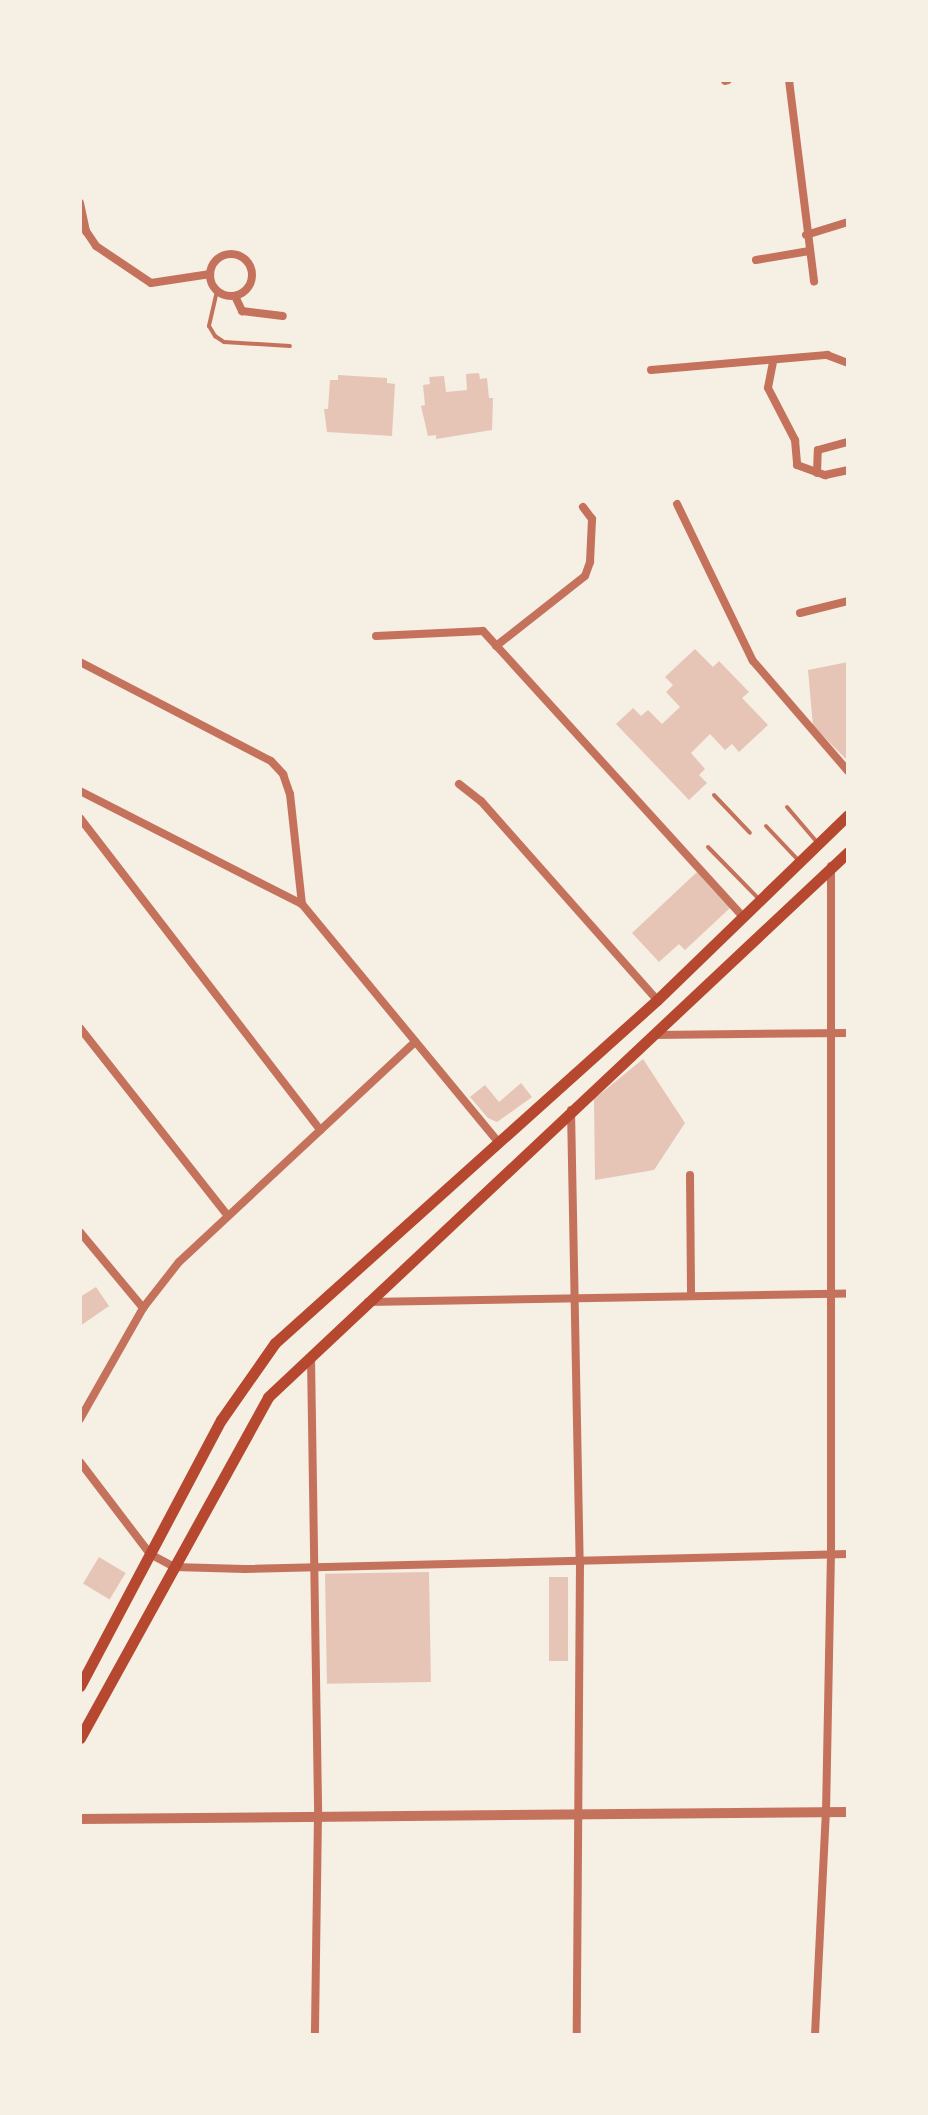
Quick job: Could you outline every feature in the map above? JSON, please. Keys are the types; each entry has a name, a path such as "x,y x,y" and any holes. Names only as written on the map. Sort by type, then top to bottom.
{"main road":[{"path":"80,1686 222,1420 267,1353 657,1000 848,815"},
{"path":"80,1738 268,1397 848,852"}],"street":[{"path":"789,80 814,282"},
{"path":"80,204 86,231 96,246 151,284 210,274"},
{"path":"806,235 848,222"},
{"path":"756,260 809,251"},
{"path":"210,274 219,258 237,254 245,259 251,267 250,285 235,296"},
{"path":"210,274 217,291 235,296 242,311 284,316"},
{"path":"651,370 826,356 848,363"},
{"path":"773,362 768,388 794,440 797,465 817,473 848,470"},
{"path":"817,473 818,450 848,442"},
{"path":"677,504 754,661 848,770"},
{"path":"496,646 585,576 590,562 592,519 583,507"},
{"path":"800,612 848,601"},
{"path":"376,636 483,631 742,916"},
{"path":"80,662 271,761 283,774 290,794 302,904"},
{"path":"460,784 481,801 657,1000"},
{"path":"80,791 302,904 498,1142"},
{"path":"80,818 320,1130"},
{"path":"815,2035 826,1813 831,1554 832,866"},
{"path":"80,1028 228,1216"},
{"path":"653,1034 848,1034"},
{"path":"80,1418 143,1308 179,1262 415,1042"},
{"path":"571,1110 578,1296 580,1562 576,2035"},
{"path":"690,1175 691,1296"},
{"path":"80,1232 143,1308"},
{"path":"365,1302 848,1294"},
{"path":"311,1353 318,1814 315,2035"},
{"path":"80,1462 150,1554 174,1566 580,1562 848,1554"},
{"path":"80,1819 848,1812"}],"lane":[{"path":"217,291 209,326 215,336 224,342 290,346"},
{"path":"714,795 750,832"},
{"path":"786,807 817,842"},
{"path":"766,826 798,860"},
{"path":"708,848 759,900"}],"building":[{"path":"479,373 480,379 487,378 489,398 493,398 492,430 436,439 436,435 428,436 421,406 425,405 423,385 430,384 429,377 444,376 446,392 467,390 466,374"},
{"path":"338,375 387,378 387,383 395,384 392,436 327,432 324,409 328,409 330,380 338,380"},
{"path":"695,649 713,667 719,661 749,692 742,698 768,725 739,752 732,744 725,750 710,734 691,753 705,769 699,775 707,783 689,800 616,724 633,708 641,716 648,710 662,724 680,707 666,692 673,685 665,677"},
{"path":"848,662 848,761 813,726 808,670"},
{"path":"697,872 730,908 685,950 679,944 659,962 632,933"},
{"path":"643,1059 685,1123 654,1170 595,1180 594,1099"},
{"path":"521,1083 532,1097 497,1122 488,1118 470,1097 485,1085 499,1102"},
{"path":"96,1287 109,1306 80,1326 80,1297"},
{"path":"99,1557 126,1573 110,1600 83,1584"},
{"path":"429,1572 431,1682 327,1684 325,1574"},
{"path":"549,1577 568,1577 568,1661 549,1661"}]}
